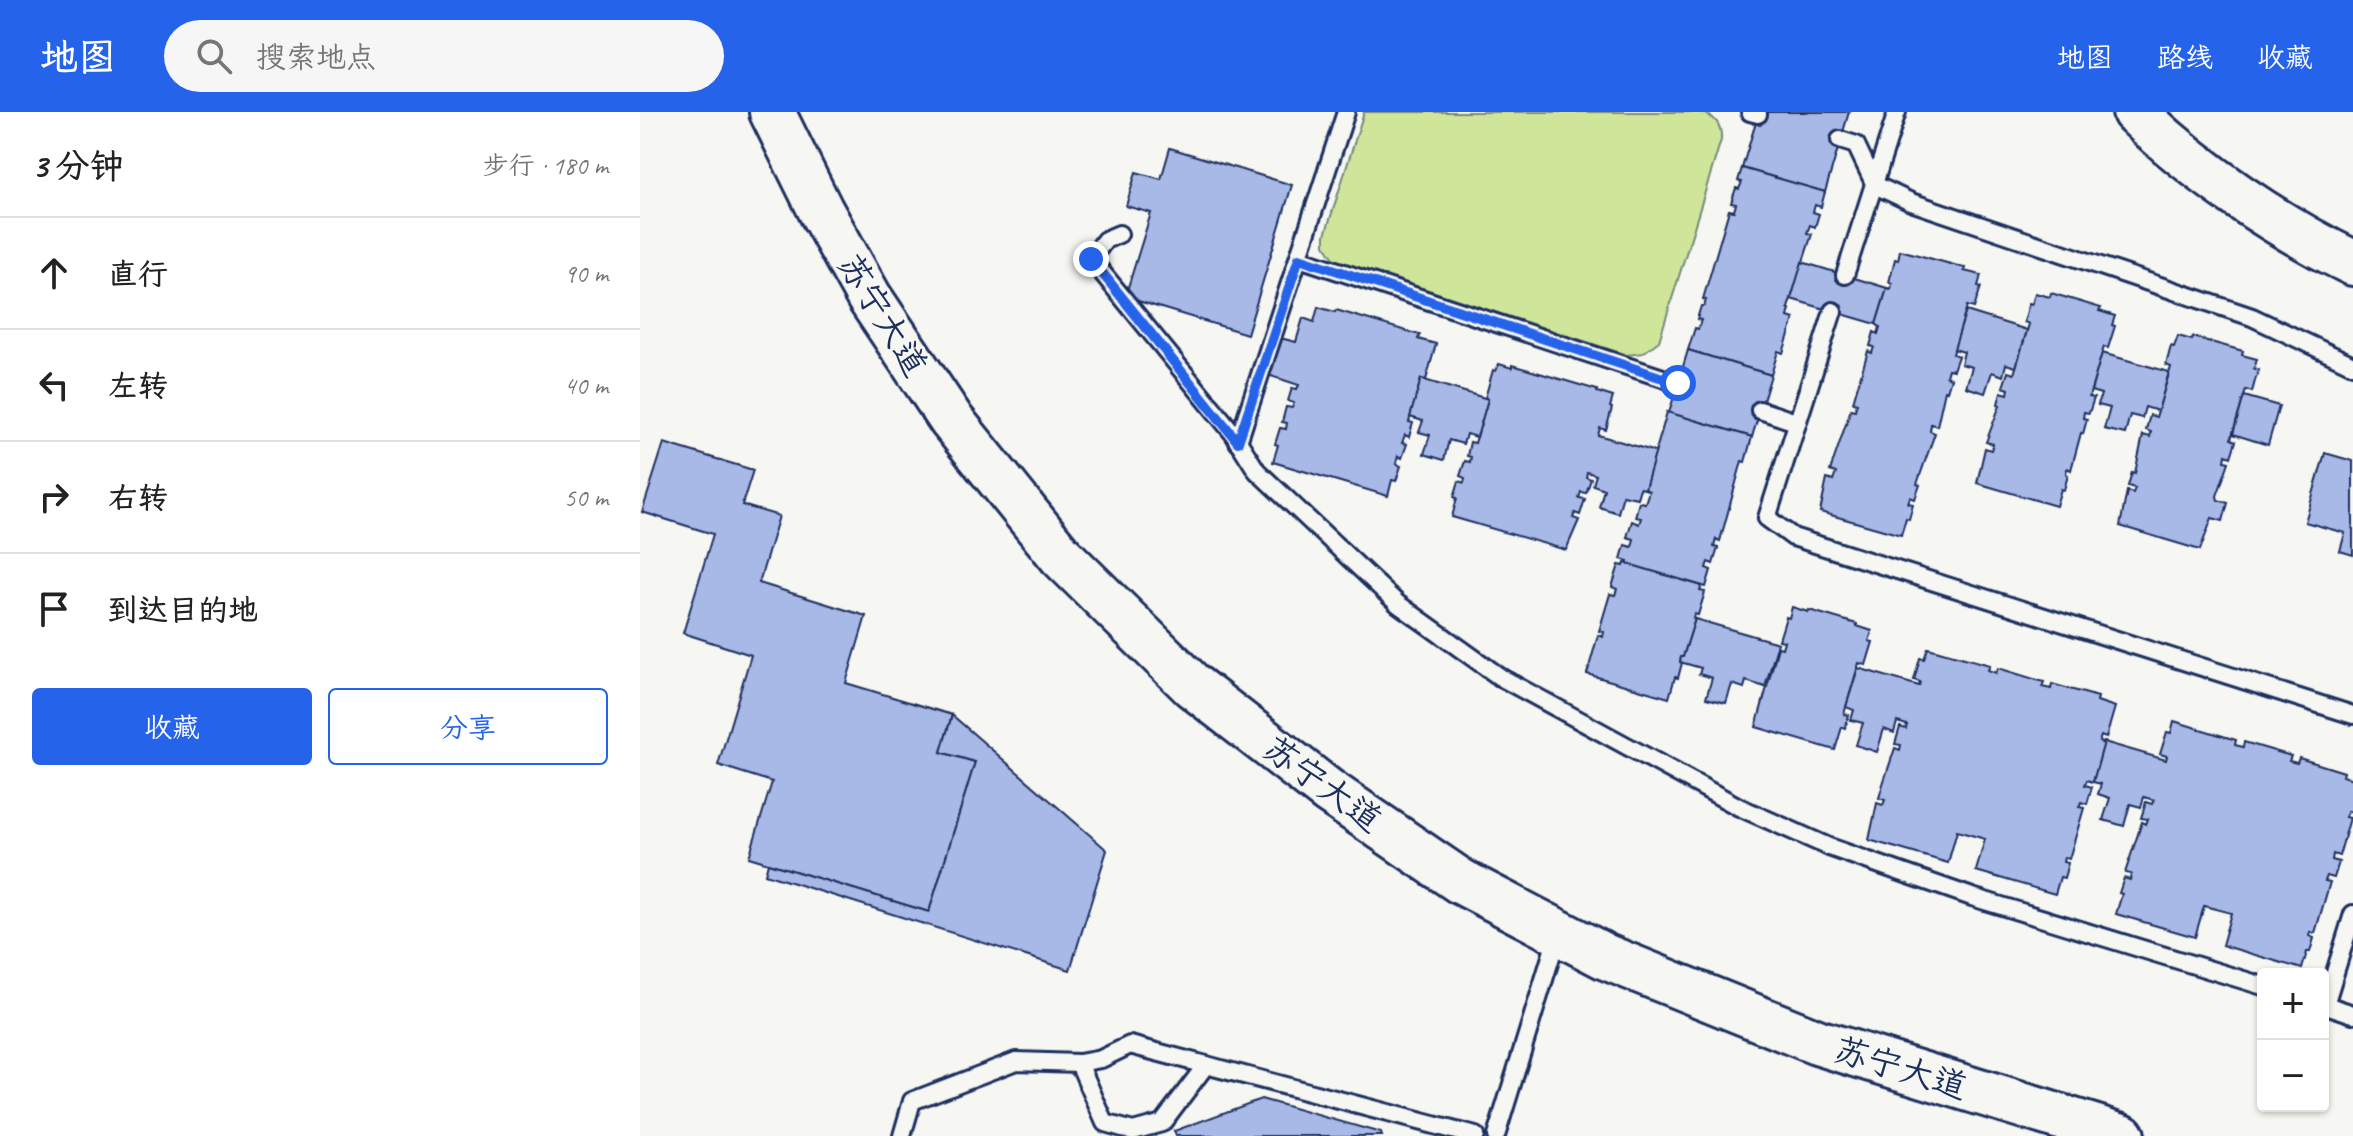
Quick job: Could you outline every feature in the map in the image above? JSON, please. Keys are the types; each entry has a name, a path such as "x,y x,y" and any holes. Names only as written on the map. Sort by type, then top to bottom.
{"street":[{"name":"苏宁大道","path":"772,112 821,211 869,297 952,421 1061,556 1193,686 1328,791 1460,881 1606,957 1817,1042 2122,1136"},
{"path":"2135,112 2221,184 2312,243 2353,263"}],"lane":[{"path":"1238,442 1346,112"},
{"path":"1845,275 1897,112"},
{"path":"1840,140 1856,145 1875,185 1911,202 2252,317 2353,365"},
{"path":"1119,234 1105,240 1091,259 1238,442 1257,471 1398,604 1500,677 1739,807 1829,847 1972,897 2257,984"},
{"path":"1299,258 1678,383"},
{"path":"1833,311 1767,518 1793,537 2353,715"},
{"path":"1760,410 1796,422"},
{"path":"2329,989 2353,914"},
{"path":"1496,1136 1558,932"},
{"path":"2329,1007 2353,1014"},
{"path":"902,1136 912,1101 1016,1061 1079,1063 1101,1059 1130,1045 1475,1136"},
{"path":"1079,1063 1105,1123 1144,1132 1162,1123 1206,1065"},
{"path":"1406,1117 1413,1136"}],"green space":[{"path":"1364,112 1701,112 1714,119 1719,125 1721,140 1659,341 1643,353 1627,355 1335,260 1325,245 1325,235"}],"building":[{"path":"1759,112 1849,112 1825,192 1742,168"},
{"path":"1170,148 1292,185 1247,334 1125,297 1151,213 1126,206 1136,172 1161,179"},
{"path":"1742,168 1825,192 1821,207 1815,205 1813,212 1819,214 1815,227 1810,225 1807,233 1812,234 1788,308 1788,317 1794,319 1783,353 1778,351 1771,375 1688,350 1701,320 1697,319 1706,300 1703,299 1729,210 1734,211 1736,204 1731,203 1736,188 1739,189 1742,182 1738,181"},
{"path":"1900,250 1981,275 1978,286 1981,287 1974,308 1967,306 1953,354 1958,356 1953,370 1948,369 1946,376 1951,378 1937,426 1931,424 1930,431 1935,433 1917,484 1920,485 1915,499 1910,497 1908,503 1913,504 1901,535 1820,512 1827,479 1833,481 1836,473 1830,471 1851,409 1855,410 1857,403 1853,402 1868,351 1872,353 1874,347 1870,346 1874,332 1878,334 1880,327 1876,324 1887,288 1891,289 1892,283 1889,282"},
{"path":"1802,262 1887,288 1876,324 1791,299"},
{"path":"2035,293 2050,297 2051,293 2101,308 2099,311 2115,316 2108,348 2104,347 2089,397 2094,398 2089,413 2084,412 2083,418 2087,419 2083,434 2071,470 2067,468 2064,490 2061,489 2056,506 1977,483 1985,448 1991,450 1993,444 1986,442 2000,405 2001,392 2008,394 2009,389 2003,387 2008,372 2014,374 2029,324 2024,322"},
{"path":"1318,307 1420,335 1418,339 1436,344 1426,380 1421,379 1409,422 1413,423 1409,437 1405,435 1402,443 1407,444 1396,464 1401,466 1396,481 1392,480 1388,496 1273,462 1280,428 1286,429 1287,423 1282,422 1286,407 1292,408 1294,403 1288,401 1292,388 1297,389 1299,385 1265,374 1276,337 1296,342 1303,318 1314,322"},
{"path":"1966,311 2027,330 2016,367 2006,364 2003,376 1992,372 1985,393 1966,387 1972,367 1961,364 1964,352 1954,349"},
{"path":"2178,336 2243,351 2242,355 2257,359 2254,369 2258,370 2252,392 2246,390 2231,439 2236,441 2231,457 2226,455 2225,461 2229,462 2217,496 2218,500 2228,503 2223,521 2212,518 2200,550 2120,526 2127,491 2133,493 2135,488 2128,486 2132,472 2135,473 2143,435 2150,437 2151,432 2146,430 2150,415 2156,417 2171,367 2166,365 2171,346 2174,347"},
{"path":"1688,350 1771,375 1752,437 1669,413"},
{"path":"2102,353 2169,372 2158,411 2145,407 2142,418 2130,415 2125,434 2104,429 2110,408 2098,405 2101,394 2091,391"},
{"path":"1499,364 1512,368 1512,365 1613,397 1606,430 1600,428 1598,435 1656,452 1645,489 1640,488 1637,498 1623,495 1618,513 1599,507 1604,489 1593,485 1596,475 1587,472 1586,477 1591,479 1586,493 1581,492 1579,498 1585,499 1580,515 1575,513 1573,518 1579,520 1566,550 1452,517 1459,481 1464,483 1465,478 1460,476 1465,461 1470,462 1471,457 1467,456 1470,442 1475,443 1493,370 1496,371"},
{"path":"1421,379 1488,399 1477,437 1466,434 1463,444 1449,440 1444,460 1424,454 1430,435 1419,432 1423,421 1410,417"},
{"path":"2244,396 2279,406 2268,445 2233,434"},
{"path":"1667,412 1752,437 1745,462 1742,461 1720,541 1716,539 1714,547 1718,548 1713,564 1708,562 1706,568 1711,570 1706,587 1627,564 1628,561 1621,559 1625,545 1632,547 1634,539 1627,537 1632,521 1639,524 1641,518 1635,517 1639,502 1645,503 1649,491 1645,489"},
{"path":"664,443 753,470 742,505 779,516 759,583 866,616 846,683 952,715 941,752 975,762 929,912 749,857 772,782 718,765 751,655 683,633 713,534 642,512"},
{"path":"2325,453 2353,461 2353,555 2340,551 2345,533 2305,522"},
{"path":"1625,563 1702,586 1700,591 1705,592 1698,615 1694,614 1678,678 1675,677 1669,698 1587,674 1598,635 1603,637 1604,632 1599,631 1610,594 1615,595 1617,589 1612,587 1619,565 1624,566"},
{"path":"1792,607 1872,631 1869,641 1873,642 1866,665 1859,663 1844,714 1849,715 1835,750 1756,727 1778,647 1782,648 1784,641 1779,640"},
{"path":"1695,619 1778,643 1765,687 1746,681 1744,688 1732,684 1726,703 1706,698 1712,678 1699,674 1701,668 1680,662"},
{"path":"1928,648 1990,665 1988,670 1996,673 1998,668 2044,682 2042,687 2051,689 2052,684 2098,697 2097,701 2115,707 2106,738 2101,736 2099,742 2104,744 2093,782 2087,780 2085,785 2092,787 2087,804 2081,802 2079,807 2084,808 2069,859 2064,857 2063,862 2068,863 2064,878 2060,877 2055,894 1976,871 1985,839 1957,831 1948,863 1869,840 1877,803 1883,805 1885,800 1879,798 1895,748 1900,750 1901,745 1895,744 1900,727 1906,729 1907,725 1897,722 1894,733 1884,729 1877,752 1856,745 1863,723 1851,720 1854,710 1846,707 1858,668 1919,686 1920,682 1914,680 1920,658 1924,659"},
{"path":"952,715 1107,850 1070,970 765,874 768,863 929,912 975,762 941,752"},
{"path":"2174,721 2236,740 2235,745 2243,747 2244,742 2291,756 2289,761 2297,763 2299,758 2344,772 2343,776 2353,779 2353,809 2345,817 2350,818 2339,856 2333,854 2332,860 2339,862 2334,878 2327,876 2325,881 2330,882 2315,933 2310,932 2309,936 2314,938 2302,968 2222,945 2231,913 2204,906 2195,937 2116,914 2124,878 2130,880 2131,874 2125,873 2142,822 2146,824 2148,819 2141,818 2146,802 2152,804 2154,800 2144,797 2141,807 2130,804 2124,826 2103,820 2110,798 2098,794 2101,784 2093,782 2104,742 2166,760 2167,756 2160,754 2167,732 2171,733"},
{"path":"1261,1099 1381,1133 1382,1136 1176,1136 1174,1131"}],"route":[{"path":"1091,259 1238,442 1299,258 1678,383"}]}
